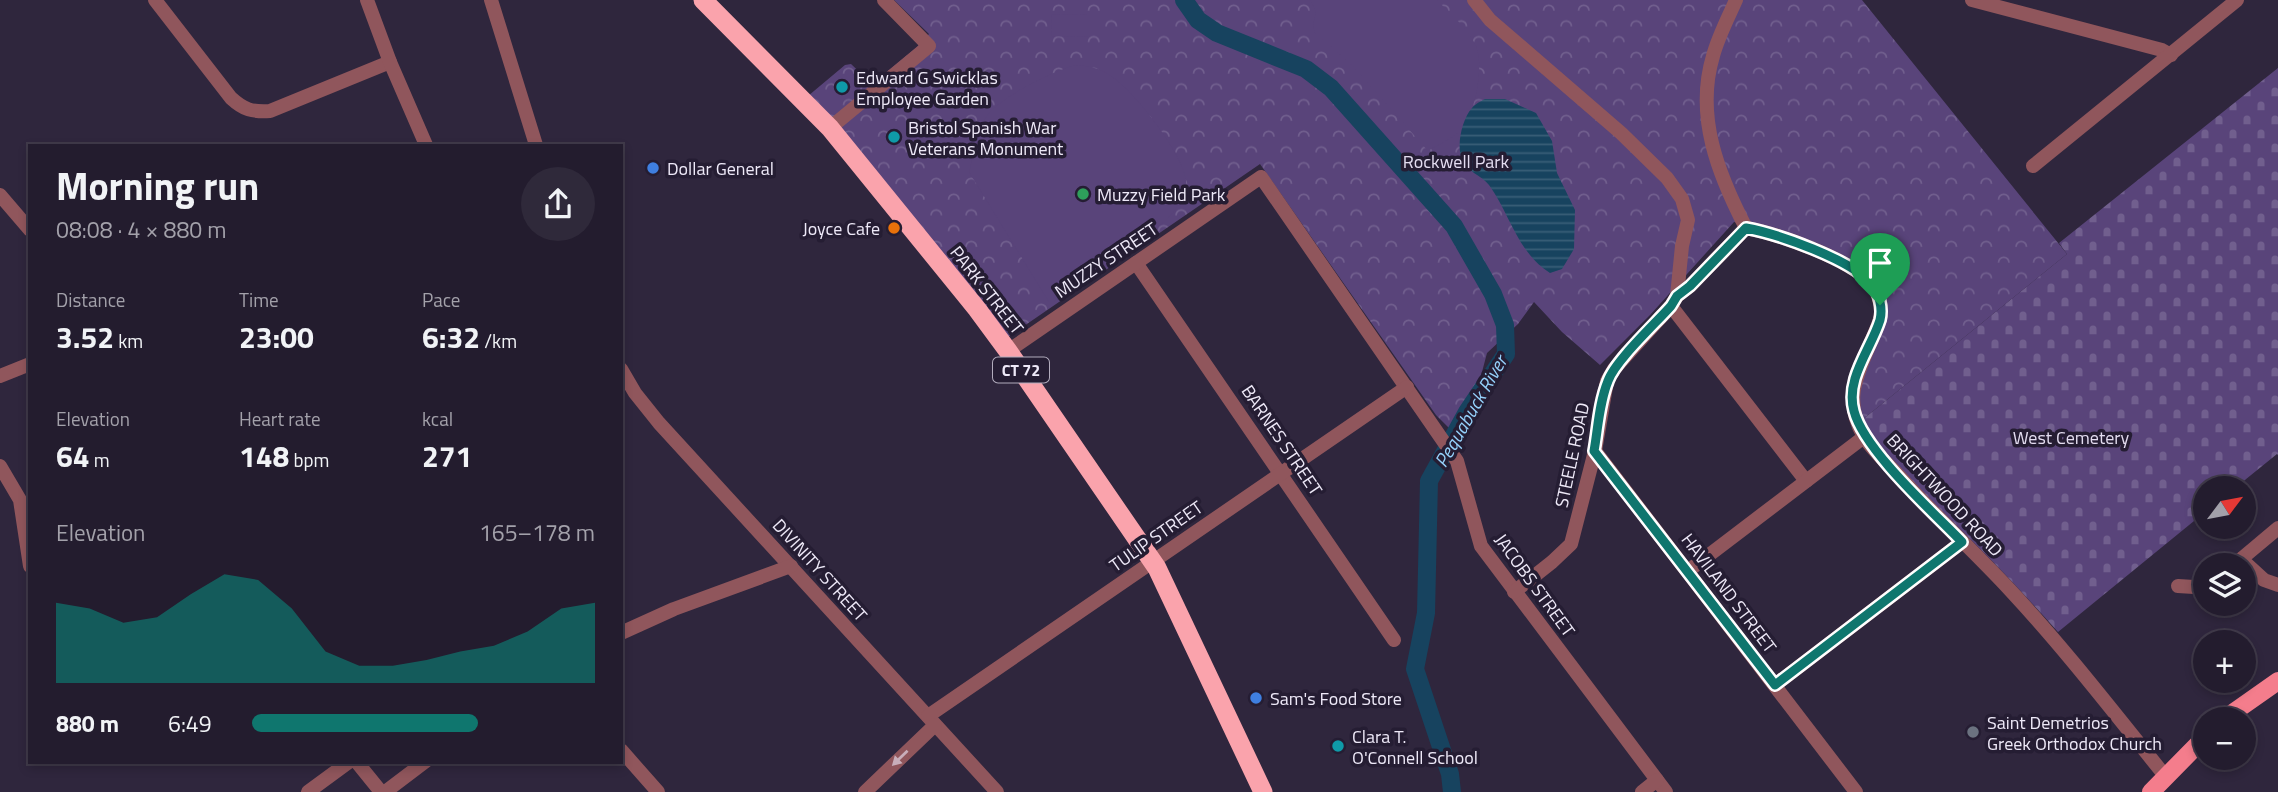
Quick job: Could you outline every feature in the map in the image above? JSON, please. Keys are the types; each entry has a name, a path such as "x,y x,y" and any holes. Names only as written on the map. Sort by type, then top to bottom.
{"highway":[{"name":"PARK STREET","path":"703,0 830,128 1008,351 1153,562 1263,792"}],"main road":[{"path":"2241,707 2278,681"},
{"path":"2151,792 2193,749"}],"street":[{"path":"155,0 231,98 252,112 270,111 390,62"},
{"path":"367,0 426,144"},
{"path":"491,0 536,144"},
{"path":"830,128 929,46 884,0"},
{"path":"1474,0 1490,20 1621,133 1667,178 1682,199 1688,220 1674,301 1806,481"},
{"path":"1736,0 1713,55 1705,100 1713,151 1726,190 1746,228"},
{"path":"1972,0 2162,50 2171,55"},
{"path":"2033,166 2237,0"},
{"name":"MUZZY STREET","path":"1008,351 1261,177"},
{"name":"JACOBS STREET","path":"1261,177 1457,461 1481,546 1662,786"},
{"path":"0,195 28,228"},
{"name":"STEELE ROAD","path":"1514,592 1571,544 1594,451 1607,382 1614,369 1674,301 1746,228"},
{"name":"BRIGHTWOOD ROAD","path":"1746,228 1782,237 1835,260 1870,282 1880,305 1879,321 1854,381 1852,397 1854,411 1864,437 2052,637 2166,777"},
{"name":"BARNES STREET","path":"1136,263 1394,640"},
{"path":"0,376 28,365"},
{"name":"DIVINITY STREET","path":"623,372 635,393 659,423 996,792"},
{"name":"TULIP STREET","path":"865,792 932,720 1153,562 1407,387"},
{"path":"1688,571 1864,437"},
{"name":"HAVILAND STREET","path":"1594,451 1856,792"},
{"path":"0,466 20,500 28,533"},
{"path":"2249,553 2278,528"},
{"path":"1775,685 1962,542"},
{"path":"623,632 791,566"},
{"path":"2256,574 2278,585"},
{"path":"2178,586 2193,587"},
{"path":"623,752 658,792"},
{"path":"308,792 346,764"},
{"path":"359,764 383,792 422,764"},
{"path":"1642,792 1662,786"}],"green space":[{"name":"Rockwell Park","path":"894,0 1862,0 2067,254 1862,420 1859,399 1861,376 1885,300 1797,235 1734,222 1650,315 1600,365 1562,332 1534,302 1518,324 1487,353 1473,406 1449,428 1436,415 1260,164 1008,337 808,96 845,65 851,64 872,84 929,34"},
{"path":"1310,0 1437,0 1468,33 1478,54 1479,75 1475,98 1461,130 1428,151 1353,66 1315,33 1313,26 1316,11"},
{"path":"1052,14 1088,15 1088,37 1051,36"},
{"name":"Muzzy Field Park","path":"1075,65 1103,71 1132,95 1176,154 1183,168 1186,186 1180,203 1164,222 1053,302 1049,302 969,172 980,131 991,111 1026,87"},
{"name":"West Cemetery","path":"2278,68 2278,455 2250,476 2193,476 2193,522 2058,632 1994,563 1914,484 1862,420 2067,254 2059,243"}],"water":[{"path":"1485,99 1505,99 1536,113 1552,141 1557,173 1575,210 1574,249 1562,269 1550,273 1539,264 1522,244 1489,185 1467,167 1462,159 1460,140 1465,119 1473,107"}],"waterway":[{"name":"Pequabuck River","path":"1184,0 1198,20 1217,33 1306,69 1331,88 1454,226 1493,294 1505,325 1506,354 1467,412 1429,481 1426,613 1415,669 1450,774 1452,792"}],"place":[{"name":"Edward G Swicklas Employee Garden","path":"842,87"},
{"name":"Bristol Spanish War Veterans Monument","path":"894,137"},
{"name":"Dollar General","path":"653,168"},
{"name":"Muzzy Field Park","path":"1083,194"},
{"name":"Joyce Cafe","path":"894,228"},
{"name":"Sam's Food Store","path":"1256,698"},
{"name":"Saint Demetrios Greek Orthodox Church","path":"1973,732"},
{"name":"Clara T. O'Connell School","path":"1338,746"}],"route":[{"path":"1746,228 1761,230 1798,243 1853,269 1870,282 1880,305 1879,321 1854,381 1854,411 1864,437 1962,542 1775,685 1594,451 1607,382 1614,369 1642,340 1677,296 1746,228"}]}
